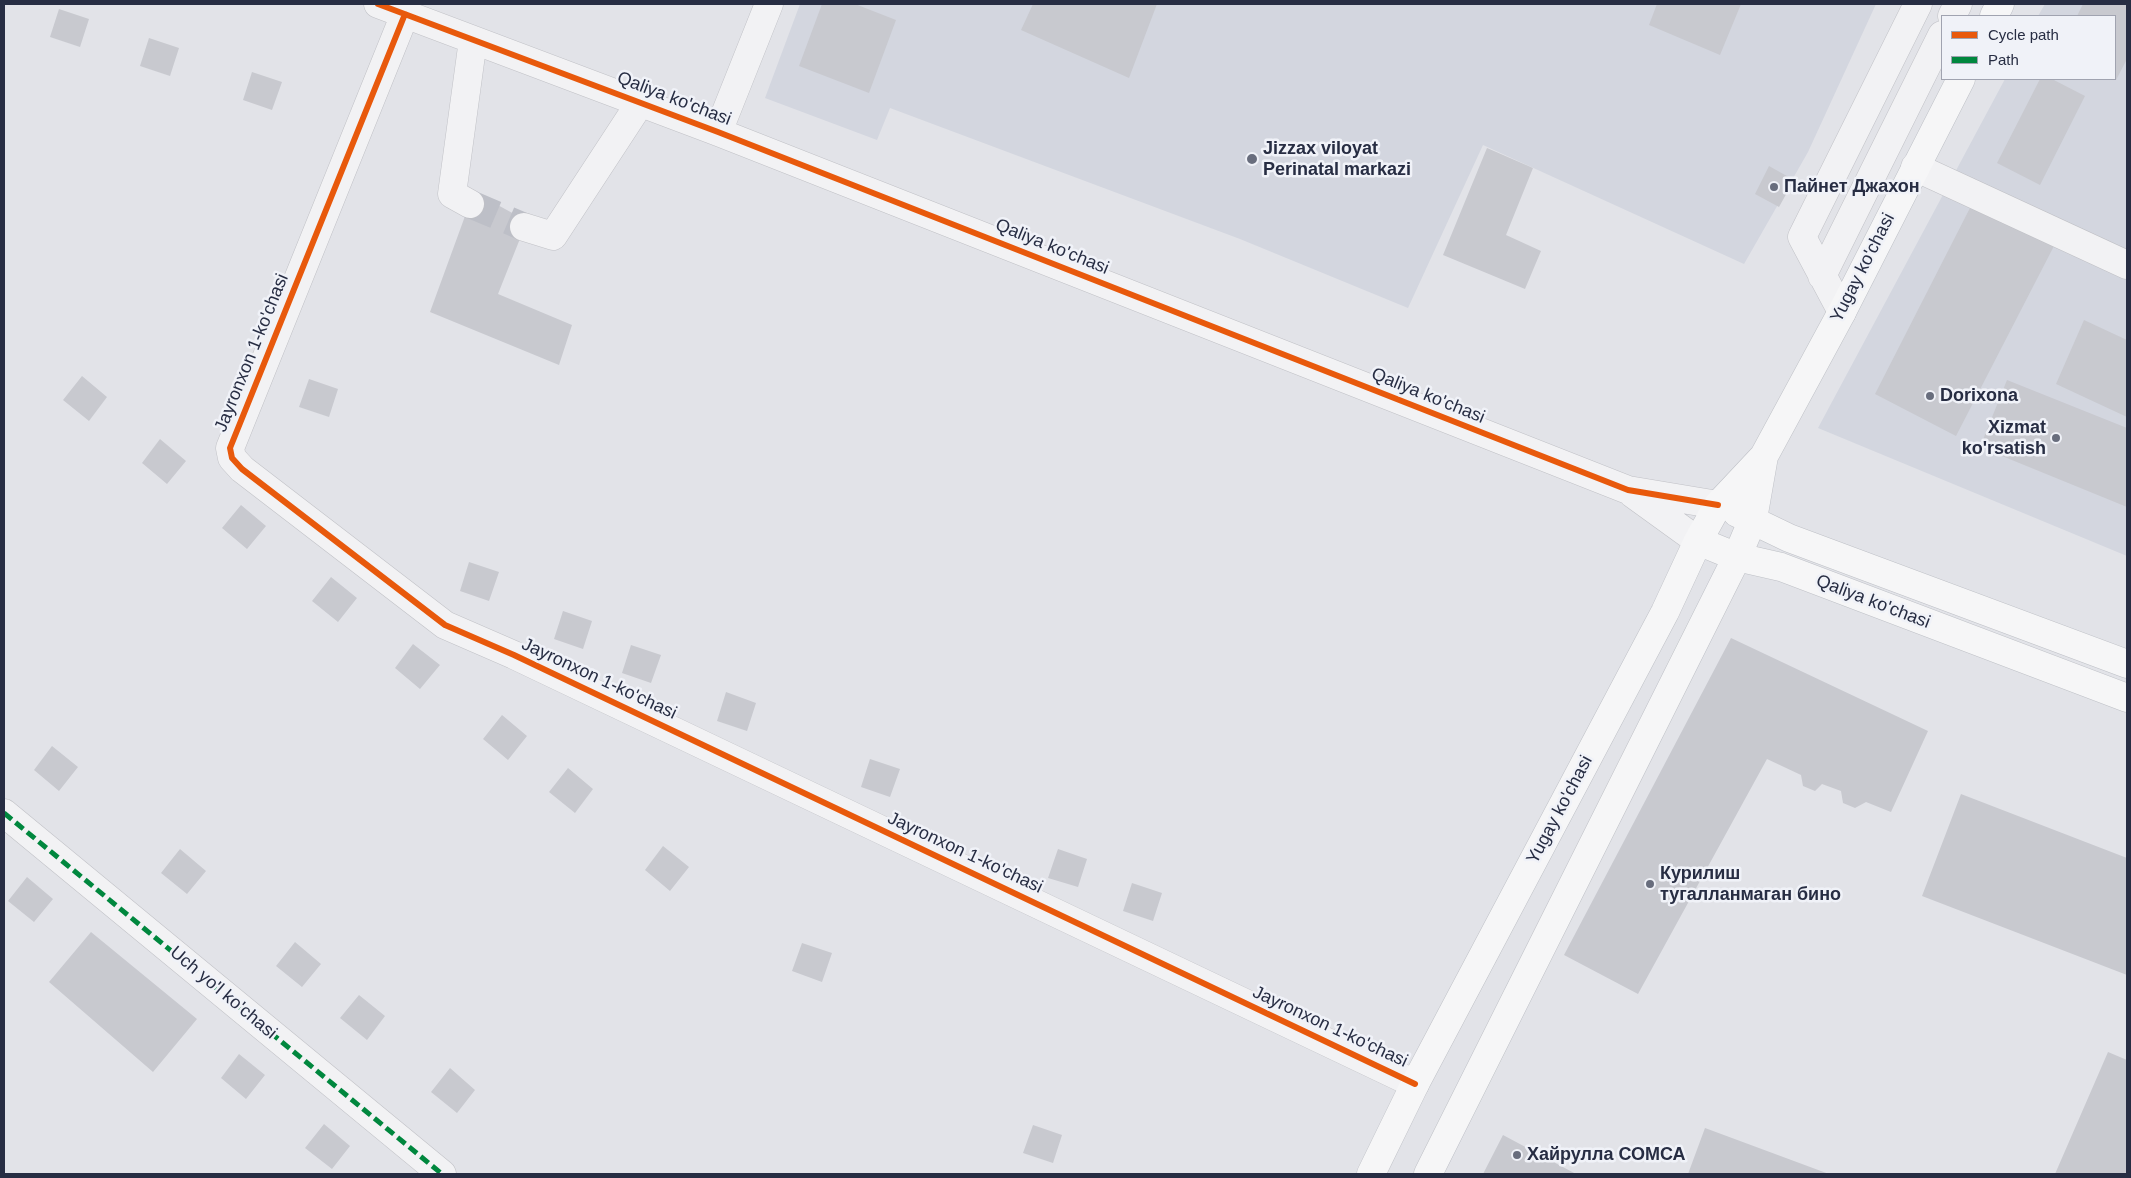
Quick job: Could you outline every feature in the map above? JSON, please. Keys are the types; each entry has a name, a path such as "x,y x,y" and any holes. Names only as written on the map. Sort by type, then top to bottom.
{"main road":[{"name":"Yugay ko'chasi","path":"1370,1174 1415,1084 1665,612 1698,541 1718,505 1764,456 1842,312 1960,80"},
{"name":"Yugay ko'chasi","path":"1428,1174 1737,557 1753,519 1764,456"},
{"name":"Qaliya ko'chasi","path":"1718,505 1753,519 1789,538 2127,664"},
{"name":"Qaliya ko'chasi","path":"1698,541 1737,557 1781,567 2127,698"}],"street":[{"name":"Qaliya ko'chasi","path":"378,4 718,132 1628,490 1718,505"},
{"path":"718,132 769,4"},
{"path":"1842,312 1802,237 1918,4"},
{"name":"Jayronxon 1-ko'chasi","path":"404,14 230,448 232,458 242,469 445,625 532,664 1415,1084"},
{"path":"1822,276 1941,37"},
{"path":"470,204 452,194 473,40"},
{"path":"524,227 553,236 640,103"},
{"path":"1915,167 2127,265"},
{"name":"Qaliya ko'chasi","path":"1628,490 1698,541"},
{"name":"Uch yo'l ko'chasi","path":"4,813 442,1174"}],"shaded area":[{"name":"Jizzax viloyat Perinatal markazi","path":"800,4 1876,4 1808,152 1744,264 1483,145 1408,308 1240,239 890,108 877,140 765,98"},
{"path":"2045,4 2127,4 2127,556 1818,428 2004,80 2116,80 2116,15 2039,15"}],"building":[{"path":"822,4 855,4 896,20 869,93 799,66"},
{"path":"1033,4 1157,4 1129,78 1021,30"},
{"path":"1657,4 1741,4 1720,55 1649,25"},
{"path":"2083,4 2127,4 2127,59 2116,80 2116,15 2078,15"},
{"path":"59,9 89,19 80,47 50,37"},
{"path":"149,38 179,48 170,76 140,66"},
{"path":"252,72 282,82 272,110 243,100"},
{"path":"2039,80 2054,80 2085,96 2040,185 1997,163"},
{"path":"1487,148 1533,168 1506,235 1541,251 1525,289 1443,255"},
{"name":"Пайнет Джахон","path":"1769,166 1794,180 1779,207 1755,194"},
{"path":"472,197 483,197 527,221 498,294 572,325 559,365 430,312"},
{"path":"1972,204 2054,246 1956,436 1875,394"},
{"path":"2084,320 2127,340 2127,417 2056,384"},
{"path":"82,376 107,397 89,421 63,400"},
{"path":"309,379 338,389 329,417 299,407"},
{"name":"Xizmat ko'rsatish","path":"2007,380 2127,428 2127,507 1980,447"},
{"path":"160,439 186,461 167,484 142,463"},
{"path":"241,505 266,526 247,549 222,528"},
{"path":"469,562 499,572 489,601 460,591"},
{"path":"331,577 357,598 338,622 312,601"},
{"path":"563,611 592,621 583,649 554,639"},
{"name":"Курилиш тугалланмаган бино","path":"1731,638 1928,731 1891,812 1866,802 1855,808 1843,803 1841,791 1822,784 1815,791 1803,786 1801,775 1767,759 1638,994 1564,955"},
{"path":"413,644 440,665 420,689 395,668"},
{"path":"631,645 661,655 651,683 622,673"},
{"path":"726,692 756,703 747,731 717,721"},
{"path":"502,715 527,736 508,760 483,739"},
{"path":"52,746 78,767 59,791 34,770"},
{"path":"870,759 900,769 890,797 861,787"},
{"path":"568,768 593,789 575,813 549,792"},
{"path":"1961,794 2127,858 2127,975 1922,896"},
{"path":"663,846 689,867 670,891 645,870"},
{"path":"180,849 206,871 187,894 161,873"},
{"path":"1058,849 1087,859 1078,887 1048,878"},
{"path":"27,877 53,899 34,922 8,901"},
{"path":"1132,883 1162,893 1153,921 1123,911"},
{"path":"91,932 197,1019 153,1072 49,982"},
{"path":"295,942 321,964 302,987 276,966"},
{"path":"802,943 832,953 822,982 792,971"},
{"path":"359,995 385,1016 367,1040 340,1018"},
{"path":"2108,1052 2127,1060 2127,1174 2055,1174"},
{"path":"239,1054 265,1075 246,1099 221,1078"},
{"path":"450,1068 475,1090 457,1113 431,1092"},
{"path":"324,1124 350,1146 332,1169 305,1148"},
{"path":"1033,1125 1062,1135 1053,1163 1023,1153"},
{"path":"1705,1128 1829,1174 1688,1174"},
{"name":"Хайрулла СОМСА","path":"1503,1135 1576,1174 1483,1174"}],"tunnel":[{"path":"470,204 524,227"}],"marked path":[{"path":"4,813 442,1174"}],"cycle path":[{"path":"378,4 718,132 1628,490 1718,505"},
{"path":"405,14 230,448 232,458 242,469 445,625 514,655 1415,1084"}],"place":[{"name":"Jizzax viloyat Perinatal markazi","path":"1252,159"},
{"name":"Пайнет Джахон","path":"1774,187"},
{"name":"Dorixona","path":"1930,396"},
{"name":"Xizmat ko'rsatish","path":"2056,438"},
{"name":"Курилиш тугалланмаган бино","path":"1650,884"},
{"name":"Хайрулла СОМСА","path":"1517,1155"}]}
